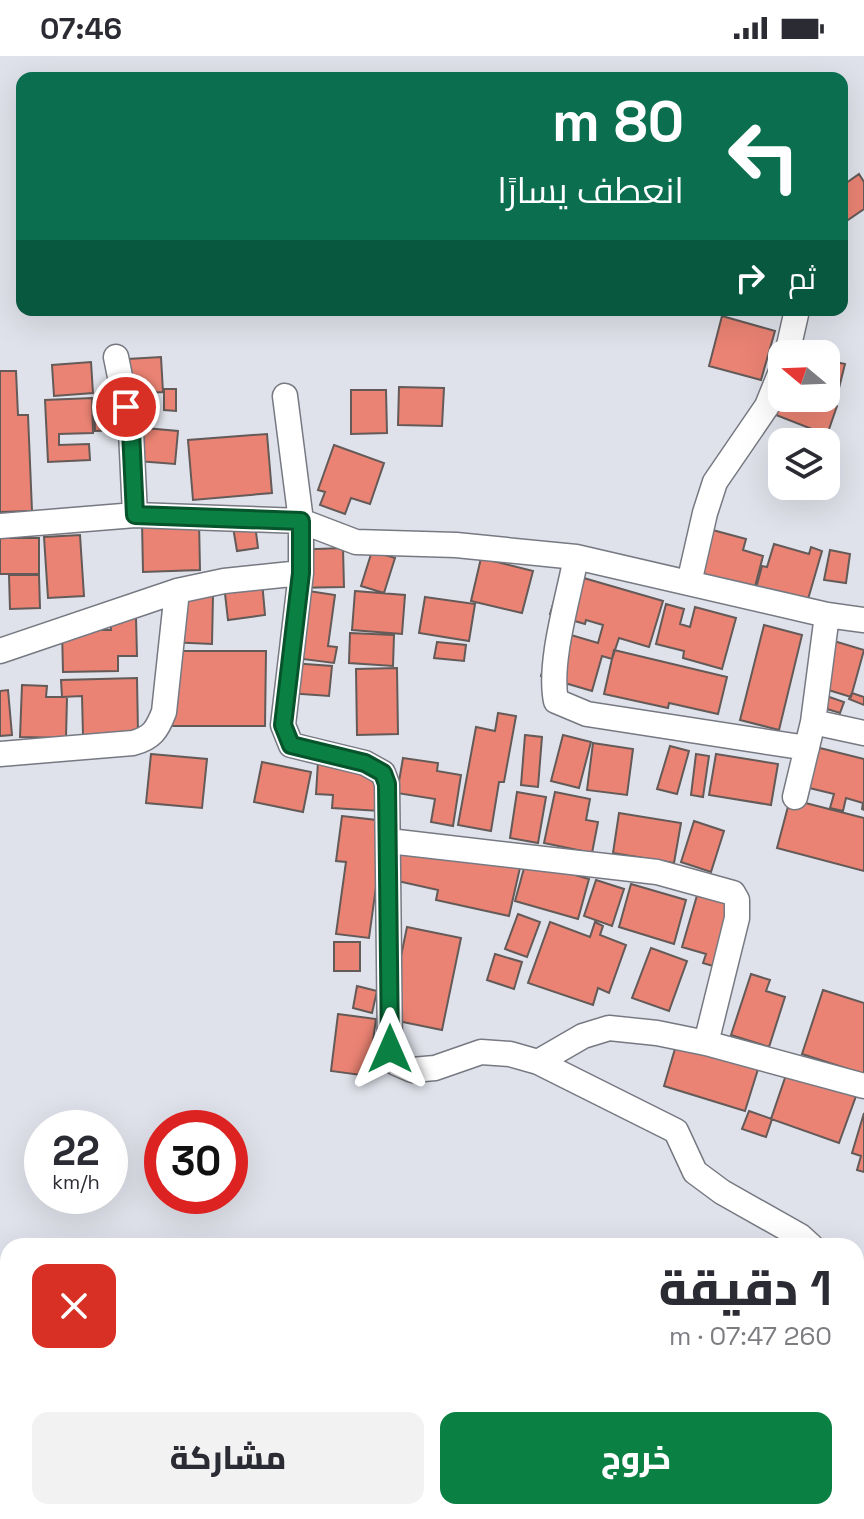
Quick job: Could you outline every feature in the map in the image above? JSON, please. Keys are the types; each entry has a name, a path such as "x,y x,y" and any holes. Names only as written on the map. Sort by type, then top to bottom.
{"street":[{"path":"790,340 796,316"},
{"path":"116,357 131,431 135,515"},
{"path":"285,396 301,521 301,573 283,725 291,745 300,750 365,763 383,773 387,784 390,1049 396,1063 412,1070 435,1068 481,1052 510,1054 538,1062 676,1131 695,1172 722,1192 802,1238"},
{"path":"689,583 715,482 768,404"},
{"path":"0,526 135,515 301,521 356,542 456,545 576,557 827,615 864,620"},
{"path":"576,557 556,662 553,686 556,701 587,714 807,748"},
{"path":"0,651 177,591 224,581 301,573"},
{"path":"0,754 133,743 148,739 158,729 164,712 177,591"},
{"path":"795,797 813,722 827,615"},
{"path":"813,722 864,733"},
{"path":"389,841 657,872 733,893 737,900 737,918 706,1043"},
{"path":"538,1062 583,1036 609,1028 706,1043 864,1086"}],"building":[{"path":"859,174 864,182 864,209 848,220 848,182"},
{"path":"722,316 775,331 772,340 768,340 768,356 761,380 709,366"},
{"path":"161,357 163,392 112,395 110,360"},
{"path":"91,362 93,393 54,396 52,365"},
{"path":"840,363 845,364 840,384"},
{"path":"0,371 16,371 18,415 28,415 32,511 0,512"},
{"path":"399,387 444,388 442,426 398,425"},
{"path":"164,389 176,389 176,411 164,410"},
{"path":"351,390 386,390 387,433 351,434"},
{"path":"92,398 93,433 59,434 59,445 89,444 90,460 48,462 45,400"},
{"path":"120,399 121,430 95,431 94,400"},
{"path":"129,408 146,409 145,428 178,431 175,464 125,460"},
{"path":"835,412 829,428 809,428 771,413"},
{"path":"267,434 272,493 193,500 188,440"},
{"path":"334,445 384,463 370,504 351,498 345,514 320,505 325,492 318,490"},
{"path":"199,521 200,570 143,572 142,522"},
{"path":"255,524 258,548 237,551 233,527"},
{"path":"694,525 746,539 743,550 763,556 752,598 680,578"},
{"path":"80,535 84,596 48,598 44,537"},
{"path":"0,538 39,538 39,574 0,574"},
{"path":"774,544 809,554 811,547 822,551 806,606 755,592 762,566 767,567"},
{"path":"343,548 344,587 292,588 290,550"},
{"path":"830,550 850,554 846,583 824,580"},
{"path":"372,551 395,558 384,593 361,586"},
{"path":"481,558 533,571 522,613 471,601"},
{"path":"563,572 663,601 649,647 619,638 612,659 602,656 592,691 541,676 554,630 598,643 603,625 586,620 585,624 550,614"},
{"path":"9,575 39,575 40,608 10,609"},
{"path":"262,581 265,615 228,620 224,585"},
{"path":"302,590 335,595 328,646 337,647 334,663 287,657"},
{"path":"355,591 405,595 402,634 352,630"},
{"path":"169,594 213,595 212,644 168,642"},
{"path":"425,597 475,604 469,641 419,633"},
{"path":"666,604 684,609 680,624 690,627 695,607 736,618 722,669 683,658 684,651 656,644"},
{"path":"136,617 137,656 118,656 118,671 63,672 62,630 111,630 110,618"},
{"path":"764,625 802,635 779,730 740,720"},
{"path":"350,633 394,635 393,666 349,663"},
{"path":"824,638 864,650 851,697 809,684"},
{"path":"437,642 466,645 464,661 434,658"},
{"path":"614,650 727,677 718,714 669,703 668,708 604,694"},
{"path":"165,651 266,651 265,726 164,726"},
{"path":"291,663 332,666 329,696 288,693"},
{"path":"397,668 398,734 357,735 356,669"},
{"path":"137,678 138,733 83,735 82,696 62,697 61,680"},
{"path":"22,685 47,686 46,697 67,697 66,738 20,737"},
{"path":"8,690 12,735 0,736 0,691"},
{"path":"815,692 844,702 840,713 811,704"},
{"path":"852,693 864,697 864,705 849,699"},
{"path":"498,713 516,716 504,782 499,782 491,831 458,825 476,727 495,731"},
{"path":"525,735 542,737 538,787 521,785"},
{"path":"563,735 591,742 579,788 551,781"},
{"path":"593,743 633,749 627,795 587,790"},
{"path":"808,745 864,759 864,810 863,803 846,798 843,811 830,808 834,794 797,785"},
{"path":"670,746 689,751 677,794 657,789"},
{"path":"151,754 207,759 202,808 146,803"},
{"path":"696,754 709,756 703,797 691,795"},
{"path":"716,754 778,764 771,805 709,795"},
{"path":"403,758 438,763 437,771 461,775 453,826 431,822 435,799 397,793"},
{"path":"262,762 311,772 303,812 254,802"},
{"path":"318,762 383,767 380,811 332,808 333,795 316,794"},
{"path":"517,792 546,797 538,843 510,838"},
{"path":"555,792 590,799 586,820 598,822 592,853 544,843"},
{"path":"790,799 864,818 864,871 777,848"},
{"path":"619,813 681,823 674,863 613,853"},
{"path":"342,816 385,821 369,938 336,934 346,862 336,861"},
{"path":"694,821 724,831 711,872 681,862"},
{"path":"404,832 522,859 509,916 436,900 438,890 393,880"},
{"path":"526,861 589,879 578,919 515,901"},
{"path":"596,880 624,889 612,926 584,916"},
{"path":"631,884 686,900 674,944 619,927"},
{"path":"698,892 740,904 713,966 703,963 706,954 682,947"},
{"path":"518,914 540,922 527,957 505,949"},
{"path":"550,922 590,937 595,922 603,926 600,935 626,945 609,993 598,988 593,1005 528,983"},
{"path":"407,927 461,938 442,1030 388,1019"},
{"path":"334,942 360,942 360,971 334,971"},
{"path":"651,948 687,961 669,1011 632,998"},
{"path":"495,954 522,962 514,989 487,980"},
{"path":"751,974 770,980 766,991 785,997 769,1047 731,1035"},
{"path":"357,986 377,991 372,1013 353,1008"},
{"path":"823,990 864,1003 864,1074 802,1054"},
{"path":"338,1014 376,1019 368,1076 331,1071"},
{"path":"677,1042 759,1066 745,1111 664,1086"},
{"path":"787,1072 856,1096 839,1143 771,1119"},
{"path":"749,1111 772,1119 766,1137 742,1129"},
{"path":"864,1113 864,1172 857,1170 861,1156 852,1153"}],"route":[{"path":"126,407 131,431 135,515 301,521 301,573 283,725 291,745 300,750 365,763 383,773 387,784 390,1049"}]}
